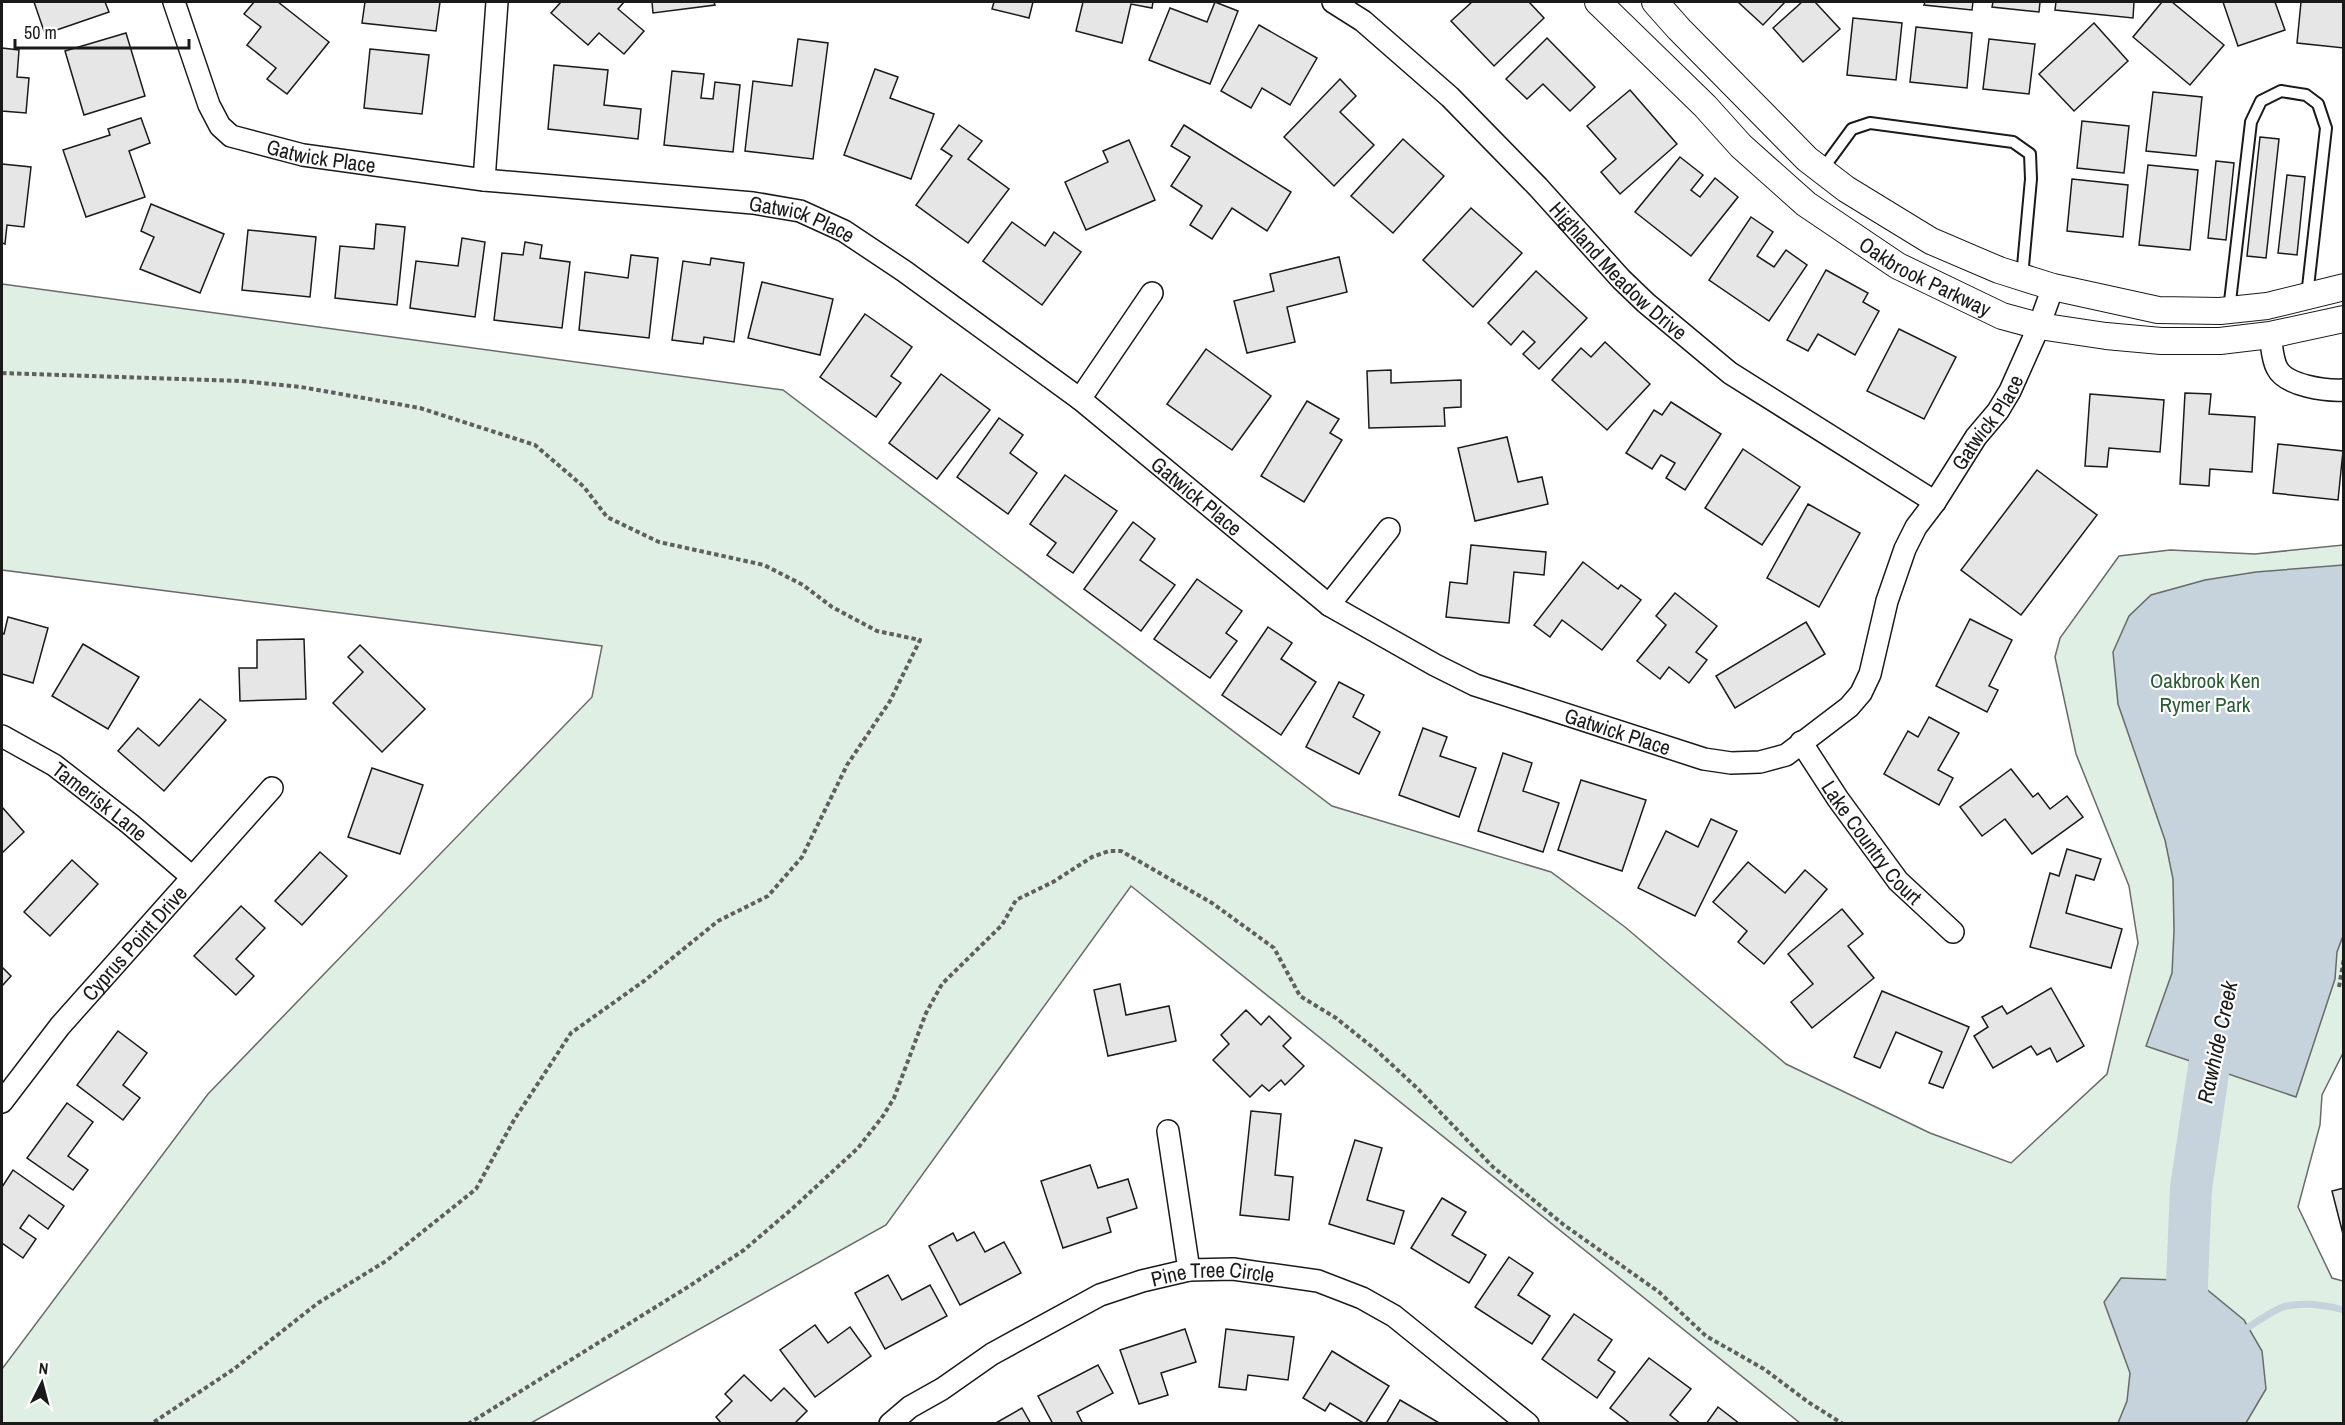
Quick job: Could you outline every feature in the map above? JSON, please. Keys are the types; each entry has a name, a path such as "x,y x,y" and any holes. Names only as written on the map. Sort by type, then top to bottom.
{"street":[{"name":"Gatwick Place","path":"174,2 209,105 220,126 231,136 303,154 484,180 753,202 800,211 844,231 904,271 1080,399 1329,605 1408,651 1475,685 1704,759 1731,763 1760,762 1786,755 1849,706 1861,693 1870,674 1895,574 1916,527 1935,502 1976,437 1998,411 2010,391 2040,326 2053,287"},
{"path":"484,180 497,2"},
{"name":"Highland Meadow Drive","path":"1333,2 1364,21 1450,97 1546,195 1621,279 1722,366 1935,502"},
{"name":"Oakbrook Parkway","path":"1655,2 1678,29 1807,159 1846,189 1931,241 1999,270 2053,287 2158,310 2229,310 2267,306 2343,287"},
{"name":"Oakbrook Parkway","path":"1605,4 1742,146 1806,204 1898,266 2002,316 2040,326 2106,336 2161,341 2220,341 2270,335 2343,319"},
{"path":"1080,399 1152,293"},
{"path":"2270,335 2279,372 2292,381 2321,389 2343,390"},
{"path":"1329,605 1389,529"},
{"name":"Tamerisk Lane","path":"2,736 54,765 130,824 191,876"},
{"name":"Lake Country Court","path":"1801,742 1838,799 1898,880 1953,932"},
{"name":"Cyprus Point Drive","path":"2,1102 60,1026 191,876 272,788"},
{"path":"1168,1131 1189,1270"},
{"name":"Pine Tree Circle","path":"890,1424 910,1407 942,1389 992,1354 1100,1295 1142,1281 1189,1270 1233,1269 1318,1281 1362,1298 1394,1316 1528,1424"}],"lane":[{"path":"2229,310 2251,122 2261,101 2281,91 2306,95 2318,104 2326,128 2307,296"},
{"path":"1822,170 1852,129 1869,123 2013,142 2030,154 2031,179 2022,277"}],"path":[{"path":"2,373 241,381 301,387 420,408 535,446 584,487 607,517 659,542 764,565 803,585 832,607 877,631 920,640 890,701 846,765 802,857 768,896 718,921 644,981 571,1033 514,1120 476,1189 386,1261 318,1303 234,1369 151,1424"},
{"path":"468,1424 744,1250 793,1208 858,1148 884,1116 894,1098 926,1013 942,984 1002,925 1016,900 1053,882 1092,856 1109,850 1121,851 1212,903 1274,948 1300,996 1336,1018 1376,1050 1417,1088 1493,1167 1564,1225 1659,1292 1706,1336 1764,1369 1808,1402 1843,1424"},
{"path":"2339,987 2343,958"}],"green space":[{"name":"Oakbrook Ken Rymer Park","path":"2,284 783,390 1332,806 1551,872 1625,927 1786,1064 1930,1133 2011,1163 2107,1074 2138,943 2129,886 2076,754 2055,657 2060,638 2119,556 2170,550 2255,554 2343,545 2343,1053 2322,1095 2320,1125 2298,1207 2332,1278 2343,1281 2343,1423 1800,1423 1131,886 886,1225 531,1423 2,1423 2,1369 208,1094 592,697 602,646 2,570"}],"water":[{"path":"2343,565 2343,936 2337,952 2335,979 2296,1097 2146,1046 2172,973 2173,879 2165,840 2118,704 2113,652 2129,616 2151,595 2205,580 2256,572"},
{"path":"2121,1278 2175,1280 2205,1288 2244,1320 2262,1351 2266,1389 2246,1423 2118,1423 2127,1401 2130,1373 2104,1302"}],"building":[{"path":"34,2 105,2 109,12 45,34"},
{"path":"254,2 278,2 329,42 287,94 267,79 276,68 247,45 261,27 244,14"},
{"path":"365,2 440,2 436,31 362,23"},
{"path":"561,2 624,2 618,9 644,31 624,54 599,33 588,45 551,13"},
{"path":"652,2 714,2 715,5 653,13"},
{"path":"994,2 1033,2 1029,18 992,9"},
{"path":"1083,2 1153,2 1152,8 1131,4 1122,43 1076,31"},
{"path":"1215,2 1238,11 1210,84 1149,60 1170,8 1207,22"},
{"path":"1472,2 1529,2 1544,18 1494,66 1451,21"},
{"path":"1738,2 1785,2 1763,25"},
{"path":"1802,2 1815,2 1840,29 1803,62 1773,28"},
{"path":"1925,2 1973,2 1972,10 1924,5"},
{"path":"1993,2 2040,2 2039,12 1992,7"},
{"path":"2056,2 2134,2 2133,18 2055,10"},
{"path":"2162,2 2172,2 2224,45 2190,85 2133,37"},
{"path":"2223,2 2275,2 2285,30 2238,46"},
{"path":"2301,2 2344,2 2344,48 2297,43"},
{"path":"1853,18 1902,23 1896,80 1847,75"},
{"path":"2094,23 2128,61 2074,111 2039,74"},
{"path":"1259,25 1317,58 1290,105 1262,88 1251,108 1221,91"},
{"path":"1916,27 1972,33 1967,88 1910,82"},
{"path":"126,33 145,96 84,115 65,51"},
{"path":"1547,38 1595,87 1570,111 1543,84 1527,99 1506,79"},
{"path":"798,39 828,43 813,159 745,151 753,81 792,86"},
{"path":"1989,39 2035,44 2029,94 1983,89"},
{"path":"2,48 19,50 17,77 29,78 26,113 2,111"},
{"path":"370,49 429,55 422,114 364,108"},
{"path":"554,65 608,70 604,105 641,109 638,139 548,129"},
{"path":"875,69 898,77 890,98 934,114 911,179 844,155"},
{"path":"672,71 704,74 701,98 713,99 715,82 740,85 733,152 664,145"},
{"path":"1340,79 1356,96 1340,112 1374,145 1334,186 1284,137"},
{"path":"1630,90 1677,144 1620,194 1601,172 1616,159 1587,126"},
{"path":"2153,92 2202,97 2196,156 2146,151"},
{"path":"141,118 150,143 129,151 145,197 86,217 63,150 110,135 108,129"},
{"path":"2082,121 2129,126 2124,173 2077,168"},
{"path":"959,125 982,141 968,159 1009,189 968,243 916,205 952,156 941,149"},
{"path":"1184,125 1291,192 1267,231 1232,208 1212,239 1190,225 1202,206 1171,186 1190,157 1171,146"},
{"path":"2260,137 2279,139 2266,258 2247,256"},
{"path":"1403,139 1444,176 1393,233 1351,196"},
{"path":"1129,140 1155,200 1086,230 1065,182 1108,162 1103,151"},
{"path":"1680,157 1703,175 1691,190 1700,197 1715,178 1738,197 1691,256 1635,212"},
{"path":"2216,161 2234,163 2226,240 2208,238"},
{"path":"2,164 31,167 24,227 7,225 5,244 2,243"},
{"path":"2148,165 2198,170 2190,250 2139,245"},
{"path":"2287,175 2305,177 2297,255 2278,253"},
{"path":"2072,179 2128,185 2123,237 2067,231"},
{"path":"151,204 224,234 200,293 140,269 154,237 141,231"},
{"path":"1471,208 1522,253 1473,307 1423,260"},
{"path":"1751,217 1773,232 1757,256 1774,267 1786,250 1807,265 1769,321 1709,280"},
{"path":"1012,222 1045,246 1054,232 1081,252 1042,305 983,261"},
{"path":"376,224 405,227 397,305 335,298 340,246 374,249"},
{"path":"248,230 316,237 310,297 242,290"},
{"path":"462,238 485,242 475,317 410,308 416,261 458,266"},
{"path":"525,242 542,245 540,258 570,262 562,328 494,320 502,253 523,255"},
{"path":"631,255 658,258 649,338 579,330 585,272 628,278"},
{"path":"1339,257 1347,292 1287,307 1295,342 1247,353 1234,301 1274,291 1270,274"},
{"path":"711,258 744,263 734,342 704,337 703,344 672,340 683,261 710,265"},
{"path":"1826,270 1868,293 1863,302 1879,311 1855,355 1818,334 1808,351 1787,340"},
{"path":"1536,271 1587,318 1539,369 1523,354 1535,342 1523,331 1511,345 1488,323"},
{"path":"762,282 833,299 820,355 748,338"},
{"path":"865,314 912,347 891,376 901,383 876,417 820,377"},
{"path":"1899,329 1956,357 1924,419 1867,391"},
{"path":"1605,342 1650,384 1607,430 1552,380 1581,348 1591,357"},
{"path":"1206,349 1271,396 1232,450 1167,404"},
{"path":"1391,370 1391,383 1461,380 1461,407 1444,408 1445,426 1369,428 1367,371"},
{"path":"941,374 990,410 937,479 889,443"},
{"path":"2185,393 2211,394 2209,414 2255,417 2252,472 2210,469 2209,486 2180,484"},
{"path":"2090,394 2164,400 2160,452 2109,448 2107,467 2085,466"},
{"path":"1307,401 1339,419 1330,433 1342,440 1304,502 1261,476"},
{"path":"1671,402 1721,434 1685,490 1666,478 1675,463 1661,455 1652,469 1626,453 1654,410 1662,415"},
{"path":"999,418 1023,435 1010,453 1037,473 1008,514 957,477"},
{"path":"1507,437 1518,482 1542,477 1548,504 1475,521 1458,448"},
{"path":"2278,444 2343,451 2338,500 2273,493"},
{"path":"1743,449 1800,487 1762,545 1705,508"},
{"path":"2037,470 2097,515 2021,615 1961,570"},
{"path":"1065,475 1117,511 1073,573 1047,555 1056,543 1030,524"},
{"path":"1808,504 1860,533 1819,607 1767,578"},
{"path":"1133,522 1155,539 1140,560 1175,585 1141,631 1084,589"},
{"path":"1471,545 1546,552 1544,575 1514,572 1509,623 1446,617 1450,582 1467,584"},
{"path":"1583,562 1618,589 1621,585 1641,600 1602,650 1562,620 1550,637 1534,625"},
{"path":"1197,579 1242,611 1226,633 1237,641 1210,678 1154,639"},
{"path":"1675,593 1717,626 1696,652 1707,660 1689,683 1669,667 1660,679 1637,661 1666,625 1656,616"},
{"path":"8,617 48,628 33,683 2,674 2,633 4,634"},
{"path":"1970,619 2012,640 1989,686 1998,690 1987,712 1936,686"},
{"path":"1806,622 1825,654 1735,708 1716,676"},
{"path":"1268,627 1292,643 1281,659 1316,682 1281,735 1222,695"},
{"path":"304,639 306,699 240,701 239,668 257,668 257,640"},
{"path":"83,644 139,677 108,729 52,696"},
{"path":"360,645 425,709 382,752 333,703 363,672 348,657"},
{"path":"1339,682 1364,695 1353,717 1380,732 1359,774 1306,747"},
{"path":"200,699 226,720 164,791 118,751 138,728 159,746"},
{"path":"1929,717 1959,733 1938,770 1953,778 1939,805 1884,774 1908,731 1918,737"},
{"path":"1423,728 1447,737 1440,756 1476,768 1459,817 1399,795"},
{"path":"1503,753 1532,763 1523,791 1559,803 1543,852 1478,831"},
{"path":"372,768 423,785 400,854 348,837"},
{"path":"2011,769 2033,797 2038,793 2050,809 2067,796 2083,817 2032,854 2005,819 1982,836 1960,807"},
{"path":"1581,780 1646,800 1622,871 1558,850"},
{"path":"2,807 24,832 2,853"},
{"path":"1711,819 1737,831 1695,916 1638,888 1666,831 1698,847"},
{"path":"2067,849 2101,859 2094,880 2076,875 2066,913 2122,929 2111,968 2030,947 2050,873 2059,876"},
{"path":"320,852 347,876 302,925 275,901"},
{"path":"72,860 98,884 50,936 24,912"},
{"path":"1748,862 1785,893 1805,870 1827,889 1764,964 1738,942 1747,931 1713,902"},
{"path":"241,906 265,928 236,959 254,976 236,995 194,956"},
{"path":"1842,909 1863,934 1848,946 1874,978 1812,1028 1791,1002 1813,984 1788,954"},
{"path":"2,967 11,976 2,986"},
{"path":"1120,984 1126,1015 1169,1006 1176,1041 1108,1056 1094,990"},
{"path":"2051,988 2084,1046 2057,1062 2050,1048 2037,1055 2031,1046 1993,1068 1974,1036 1988,1027 1982,1017 2002,1006 2007,1014"},
{"path":"1882,991 1969,1027 1943,1088 1929,1083 1942,1052 1896,1032 1880,1068 1854,1057"},
{"path":"1246,1010 1261,1025 1269,1016 1291,1038 1283,1046 1304,1066 1285,1085 1281,1080 1269,1091 1262,1085 1250,1097 1213,1060 1229,1044 1221,1035"},
{"path":"118,1031 147,1053 123,1085 140,1098 123,1120 77,1085"},
{"path":"67,1103 93,1122 68,1156 88,1170 73,1190 27,1158"},
{"path":"1251,1111 1281,1114 1275,1175 1293,1177 1289,1220 1240,1215"},
{"path":"1355,1140 1382,1148 1367,1200 1404,1211 1394,1244 1329,1224"},
{"path":"1090,1165 1098,1188 1128,1179 1137,1208 1107,1218 1111,1232 1063,1248 1041,1181"},
{"path":"13,1170 64,1206 48,1229 29,1215 20,1228 36,1239 23,1258 2,1243 2,1187"},
{"path":"2344,1188 2344,1238 2332,1191"},
{"path":"1442,1198 1466,1212 1452,1235 1486,1255 1469,1283 1411,1248"},
{"path":"974,1232 985,1252 1004,1242 1021,1273 960,1305 929,1246 953,1233 957,1241"},
{"path":"1509,1257 1533,1273 1518,1295 1550,1316 1532,1344 1475,1307"},
{"path":"888,1275 902,1300 930,1285 947,1316 885,1349 855,1293"},
{"path":"1574,1314 1612,1340 1598,1360 1615,1372 1597,1398 1542,1359"},
{"path":"815,1325 828,1343 850,1327 871,1356 815,1397 780,1350"},
{"path":"1185,1329 1196,1362 1161,1373 1168,1395 1139,1404 1120,1350"},
{"path":"1226,1329 1294,1337 1288,1380 1248,1375 1246,1390 1219,1387"},
{"path":"1332,1351 1389,1386 1365,1424 1330,1403 1325,1411 1303,1398"},
{"path":"1649,1358 1691,1389 1670,1415 1681,1424 1631,1424 1610,1408"},
{"path":"1098,1365 1113,1393 1077,1412 1083,1424 1053,1424 1038,1396"},
{"path":"744,1375 771,1401 784,1388 807,1411 794,1424 722,1424 716,1417 732,1401 725,1394"},
{"path":"1400,1400 1441,1424 1386,1424"},
{"path":"1718,1407 1740,1424 1706,1424"},
{"path":"1022,1408 1031,1424 994,1424"}],"waterway":[{"name":"Rawhide Creek","path":"2190,1424 2187,1283 2191,1188 2209,1067 2223,1011"},
{"path":"2242,1331 2273,1312 2290,1305 2314,1305 2344,1310"}]}
